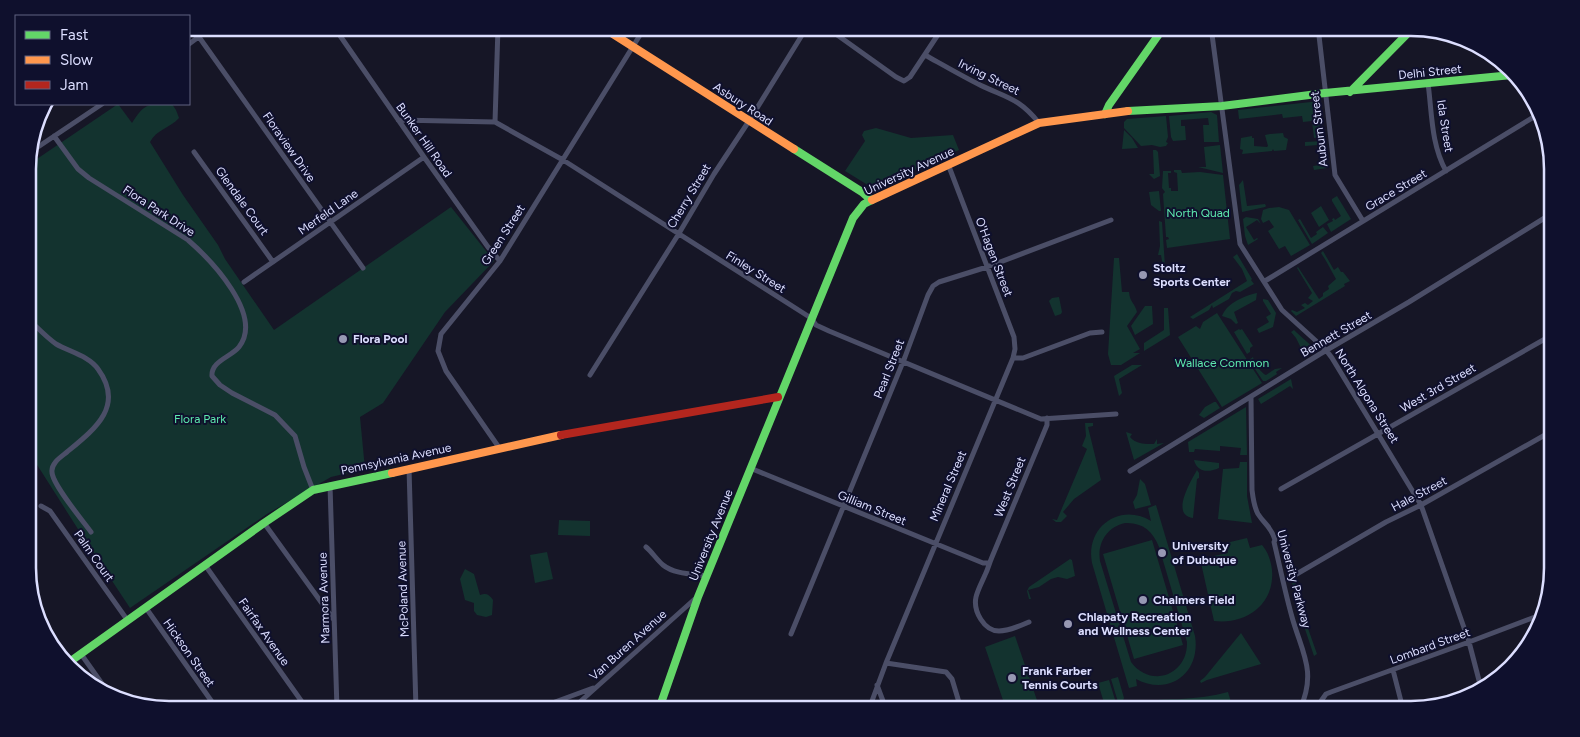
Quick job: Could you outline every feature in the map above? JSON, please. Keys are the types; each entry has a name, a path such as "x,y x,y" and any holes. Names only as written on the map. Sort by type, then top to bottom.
{"main road":[{"path":"1105,114 1108,105 1158,36"},
{"path":"1350,92 1405,36"},
{"name":"Asbury Road","path":"616,37 862,192 871,200"},
{"name":"Delhi Street","path":"1350,92 1506,76"},
{"name":"University Avenue","path":"662,701 706,576 778,397 853,218 864,204 1039,123 1117,112 1222,106 1325,93 1350,92"},
{"name":"Pennsylvania Avenue","path":"73,660 264,523 314,490 585,430 778,397"}],"street":[{"name":"Cherry Street","path":"590,375 802,36"},
{"path":"843,36 904,81 910,77 937,36"},
{"name":"North Algona Street","path":"1212,36 1239,239 1243,249 1282,310 1326,350 1421,505 1470,642 1479,681"},
{"name":"Auburn Street","path":"1319,36 1335,175 1363,221"},
{"path":"190,43 199,37"},
{"name":"Floraview Drive","path":"199,37 363,268"},
{"name":"Bunker Hill Road","path":"340,37 424,158 500,261"},
{"path":"495,122 498,37"},
{"name":"Green Street","path":"500,449 446,371 438,351 441,334 500,261 640,37"},
{"name":"Irving Street","path":"925,55 981,85 1015,100 1039,123"},
{"name":"Ida Street","path":"1428,83 1434,140 1446,172"},
{"path":"39,147 100,105"},
{"name":"Grace Street","path":"1265,281 1534,117"},
{"name":"Finley Street","path":"398,120 495,122 563,160 811,318 816,325 903,363 1041,419 1116,414"},
{"name":"Flora Park Drive","path":"54,136 78,169 89,178 188,240 218,270 240,304 246,326 244,339 240,346 216,364 212,370 212,376 220,385 246,402 275,415 295,436 304,467 314,490"},
{"name":"Glendale Court","path":"194,152 273,262"},
{"name":"Merfeld Lane","path":"244,282 424,158"},
{"name":"O'Hagen Street","path":"948,164 1014,337 1015,349 1013,358"},
{"name":"Bennett Street","path":"1130,472 1326,350 1409,302 1544,219"},
{"name":"Pearl Street","path":"791,634 933,286 939,282 1111,220"},
{"path":"37,326 55,343 86,358 97,366 110,392 108,406 98,425 52,466 51,474 91,532"},
{"path":"1013,358 1023,358 1090,333 1102,332"},
{"name":"West 3rd Street","path":"1281,489 1544,340"},
{"name":"Mineral Street","path":"872,700 1013,358"},
{"name":"University Parkway","path":"1251,398 1253,497 1257,512 1271,530 1270,533 1274,542 1292,618 1306,658 1307,686 1304,700"},
{"name":"West Street","path":"1029,622 1005,630 995,631 987,627 981,620 976,598 988,563 1043,434 1047,418"},
{"name":"Hale Street","path":"1295,575 1386,522 1421,505 1544,436"},
{"name":"McPoland Avenue","path":"409,468 416,701"},
{"name":"Gilliam Street","path":"750,468 935,544 983,563 988,563"},
{"name":"Marmora Avenue","path":"330,485 338,701"},
{"name":"Palm Court","path":"42,506 50,511 128,621"},
{"path":"264,523 335,621"},
{"path":"646,547 664,565 682,572 706,576"},
{"name":"Fairfax Avenue","path":"205,565 301,701"},
{"name":"Van Buren Avenue","path":"581,701 698,597"},
{"name":"Hickson Street","path":"146,608 211,701"},
{"name":"Lombard Street","path":"1322,700 1330,692 1535,617"},
{"path":"81,654 100,681"},
{"path":"886,663 946,672 952,679 958,700"},
{"path":"1393,670 1401,700"},
{"path":"878,685 883,700"},
{"path":"559,701 596,687"}],"green space":[{"path":"1320,101 1322,137 1314,138 1312,121 1303,122 1302,116 1283,118 1282,114 1239,119 1238,110"},
{"name":"Flora Park","path":"117,105 119,105 132,123 140,111 148,106 173,105 179,118 156,135 150,142 183,195 218,245 225,259 274,330 451,207 494,261 445,312 383,403 360,417 365,469 331,477 267,514 130,608 36,464 37,159"},
{"path":"1211,112 1217,115 1219,142 1204,142 1203,125 1209,125 1208,118 1181,120 1181,126 1185,126 1186,140 1173,141 1169,116"},
{"path":"1166,116 1168,137 1166,142 1168,143 1166,146 1141,146 1124,128 1124,122 1127,119"},
{"path":"876,128 911,138 953,135 959,150 879,186 871,187 845,171 865,141 862,135 864,131"},
{"path":"1124,130 1132,138 1138,148 1122,149"},
{"path":"1283,133 1284,137 1288,139 1286,150 1274,151 1273,149 1272,151 1242,154 1243,150 1240,149 1241,138 1252,136 1254,138 1254,146 1267,147 1265,135"},
{"path":"1324,141 1327,168 1314,170 1313,166 1320,165 1318,145 1305,146 1305,142"},
{"path":"1220,145 1223,173 1198,167 1206,167 1204,147"},
{"path":"1153,150 1158,152 1160,176 1154,179 1149,174 1154,174"},
{"name":"North Quad","path":"1174,170 1181,170 1182,173 1200,172 1223,175 1230,239 1167,248 1166,240 1169,239 1166,237 1163,194 1165,192 1162,188 1163,171 1171,171 1171,173 1168,173 1169,188 1171,188 1171,191 1178,191 1177,173"},
{"path":"1243,180 1247,206 1265,204 1265,207 1242,212 1239,185"},
{"path":"1159,191 1161,211 1151,205 1149,192"},
{"path":"1337,196 1351,219 1331,232 1327,224 1333,221 1332,219 1334,218 1335,220 1341,216 1332,201"},
{"path":"1321,206 1329,220 1319,227 1311,213"},
{"path":"1279,207 1289,210 1310,245 1291,256 1285,246 1279,249 1268,231 1274,227 1269,220 1263,223 1261,219 1263,210"},
{"path":"1246,217 1258,219 1261,224 1257,220 1246,227 1254,240 1258,239 1248,245 1243,219"},
{"path":"1300,219 1311,238 1323,227 1328,233 1312,244 1298,220"},
{"path":"1159,221 1162,222 1165,266 1161,255 1158,255 1160,246"},
{"path":"1323,251 1334,270 1338,267 1350,281 1296,316 1292,310 1297,312 1305,308 1301,305 1305,303 1308,305 1313,301 1308,298 1312,293 1298,267 1319,299 1329,289 1328,286 1336,279 1321,253"},
{"path":"1237,254 1254,284 1240,292 1232,293 1229,299 1213,308 1212,305 1209,310 1193,319 1190,317 1247,281 1242,269 1233,257"},
{"path":"1114,258 1119,258 1122,292 1129,292 1137,312 1127,326 1140,349 1133,353 1140,353 1121,365 1111,365 1108,354"},
{"path":"1257,293 1256,300 1234,312 1238,323 1236,324 1231,319 1222,316 1224,311 1232,304"},
{"path":"1059,297 1062,312 1055,316 1049,301 1052,298"},
{"path":"1263,299 1268,300 1276,313 1273,327 1259,333 1257,329 1269,322 1266,317 1271,314"},
{"path":"1145,306 1152,306 1153,324 1135,335 1131,326"},
{"path":"1164,308 1168,308 1170,335 1144,351 1144,343 1164,330"},
{"name":"Wallace Common","path":"1217,313 1262,383 1222,407 1178,337 1196,326 1200,329 1203,322"},
{"path":"1242,329 1253,346 1247,354 1234,332"},
{"path":"1294,330 1316,350 1305,356 1291,332"},
{"path":"1253,357 1258,368 1266,375 1275,369 1282,368 1276,372 1277,374 1263,381 1249,360"},
{"path":"1132,365 1142,365 1119,379 1122,393 1119,396 1114,376"},
{"path":"1291,379 1293,389 1290,386 1261,404 1258,399"},
{"path":"1214,402 1220,408 1204,418 1199,415 1205,407"},
{"path":"1246,407 1247,455 1240,455 1241,448 1220,446 1220,451 1195,449 1194,452 1189,452 1188,442"},
{"path":"1085,423 1093,423 1093,426 1088,427 1101,480 1074,499 1063,512 1067,516 1061,522 1056,522 1052,519 1057,520 1087,449 1082,446 1086,436"},
{"path":"1126,432 1132,434 1130,437 1132,439 1144,444 1154,444 1157,439 1157,444 1164,443 1134,460"},
{"path":"1194,460 1219,463 1219,468 1211,471 1200,469"},
{"path":"1240,462 1247,462 1247,496 1252,523 1218,519 1223,469 1239,468"},
{"path":"1197,470 1199,478 1197,479 1193,518 1186,516 1183,511 1183,504 1187,489"},
{"path":"1140,479 1145,484 1151,505 1135,509 1133,502 1137,495"},
{"path":"1156,505 1195,636 1196,649 1188,671 1180,678 1171,683 1160,685 1148,684 1136,679 1137,686 1129,688 1092,563 1091,550 1099,529 1107,521 1117,516 1128,514 1151,521 1148,508","holes":["1131,523 1142,526 1157,541 1187,642 1186,653 1181,663 1175,670 1158,676 1148,675 1131,662 1100,561 1100,548 1108,532 1119,525"]},
{"path":"559,520 590,521 590,536 558,535"},
{"path":"1282,537 1286,542 1304,617 1317,654 1314,656 1300,614"},
{"path":"1247,538 1250,548 1262,545 1269,557 1272,582 1269,593 1256,610 1247,616 1237,620 1214,621 1201,563 1204,558 1228,553 1226,543"},
{"name":"Chalmers Field","path":"1152,540 1183,645 1134,659 1103,554"},
{"path":"547,552 553,579 535,583 530,555"},
{"path":"1070,559 1072,560 1075,576 1067,579 1058,577 1051,579 1039,587 1028,590 1031,599 1029,599 1027,591 1029,587"},
{"path":"465,569 474,574 480,595 487,594 493,600 492,615 486,617 477,615 474,611 474,603 465,600 460,579"},
{"path":"1241,633 1261,664 1201,683 1200,681"},
{"name":"Frank Farber Tennis Courts","path":"1015,636 1037,700 1003,700 985,647"},
{"path":"1118,677 1123,700 1117,700 1111,679"},
{"path":"1109,680 1115,700 1103,700 1098,683"},
{"path":"1228,692 1230,700 1158,700 1181,699"}],"traffic: fast":[{"path":"1105,114 1109,105 1158,36"},
{"path":"1350,92 1405,36"},
{"path":"1128,111 1222,106 1325,93 1506,76"},
{"path":"794,149 862,192 871,200"},
{"path":"662,701 698,597 853,218 864,204 872,200"},
{"path":"73,660 313,490 392,473"}],"traffic: slow":[{"path":"617,37 794,149"},
{"path":"872,200 1039,123 1128,111"},
{"path":"392,473 561,435"}],"traffic: jam":[{"path":"561,435 778,397"}],"place":[{"name":"Stoltz Sports Center","path":"1143,275"},
{"name":"Flora Pool","path":"343,339"},
{"name":"University of Dubuque","path":"1162,553"},
{"name":"Chalmers Field","path":"1143,600"},
{"name":"Chlapaty Recreation and Wellness Center","path":"1068,624"},
{"name":"Frank Farber Tennis Courts","path":"1012,678"}]}
